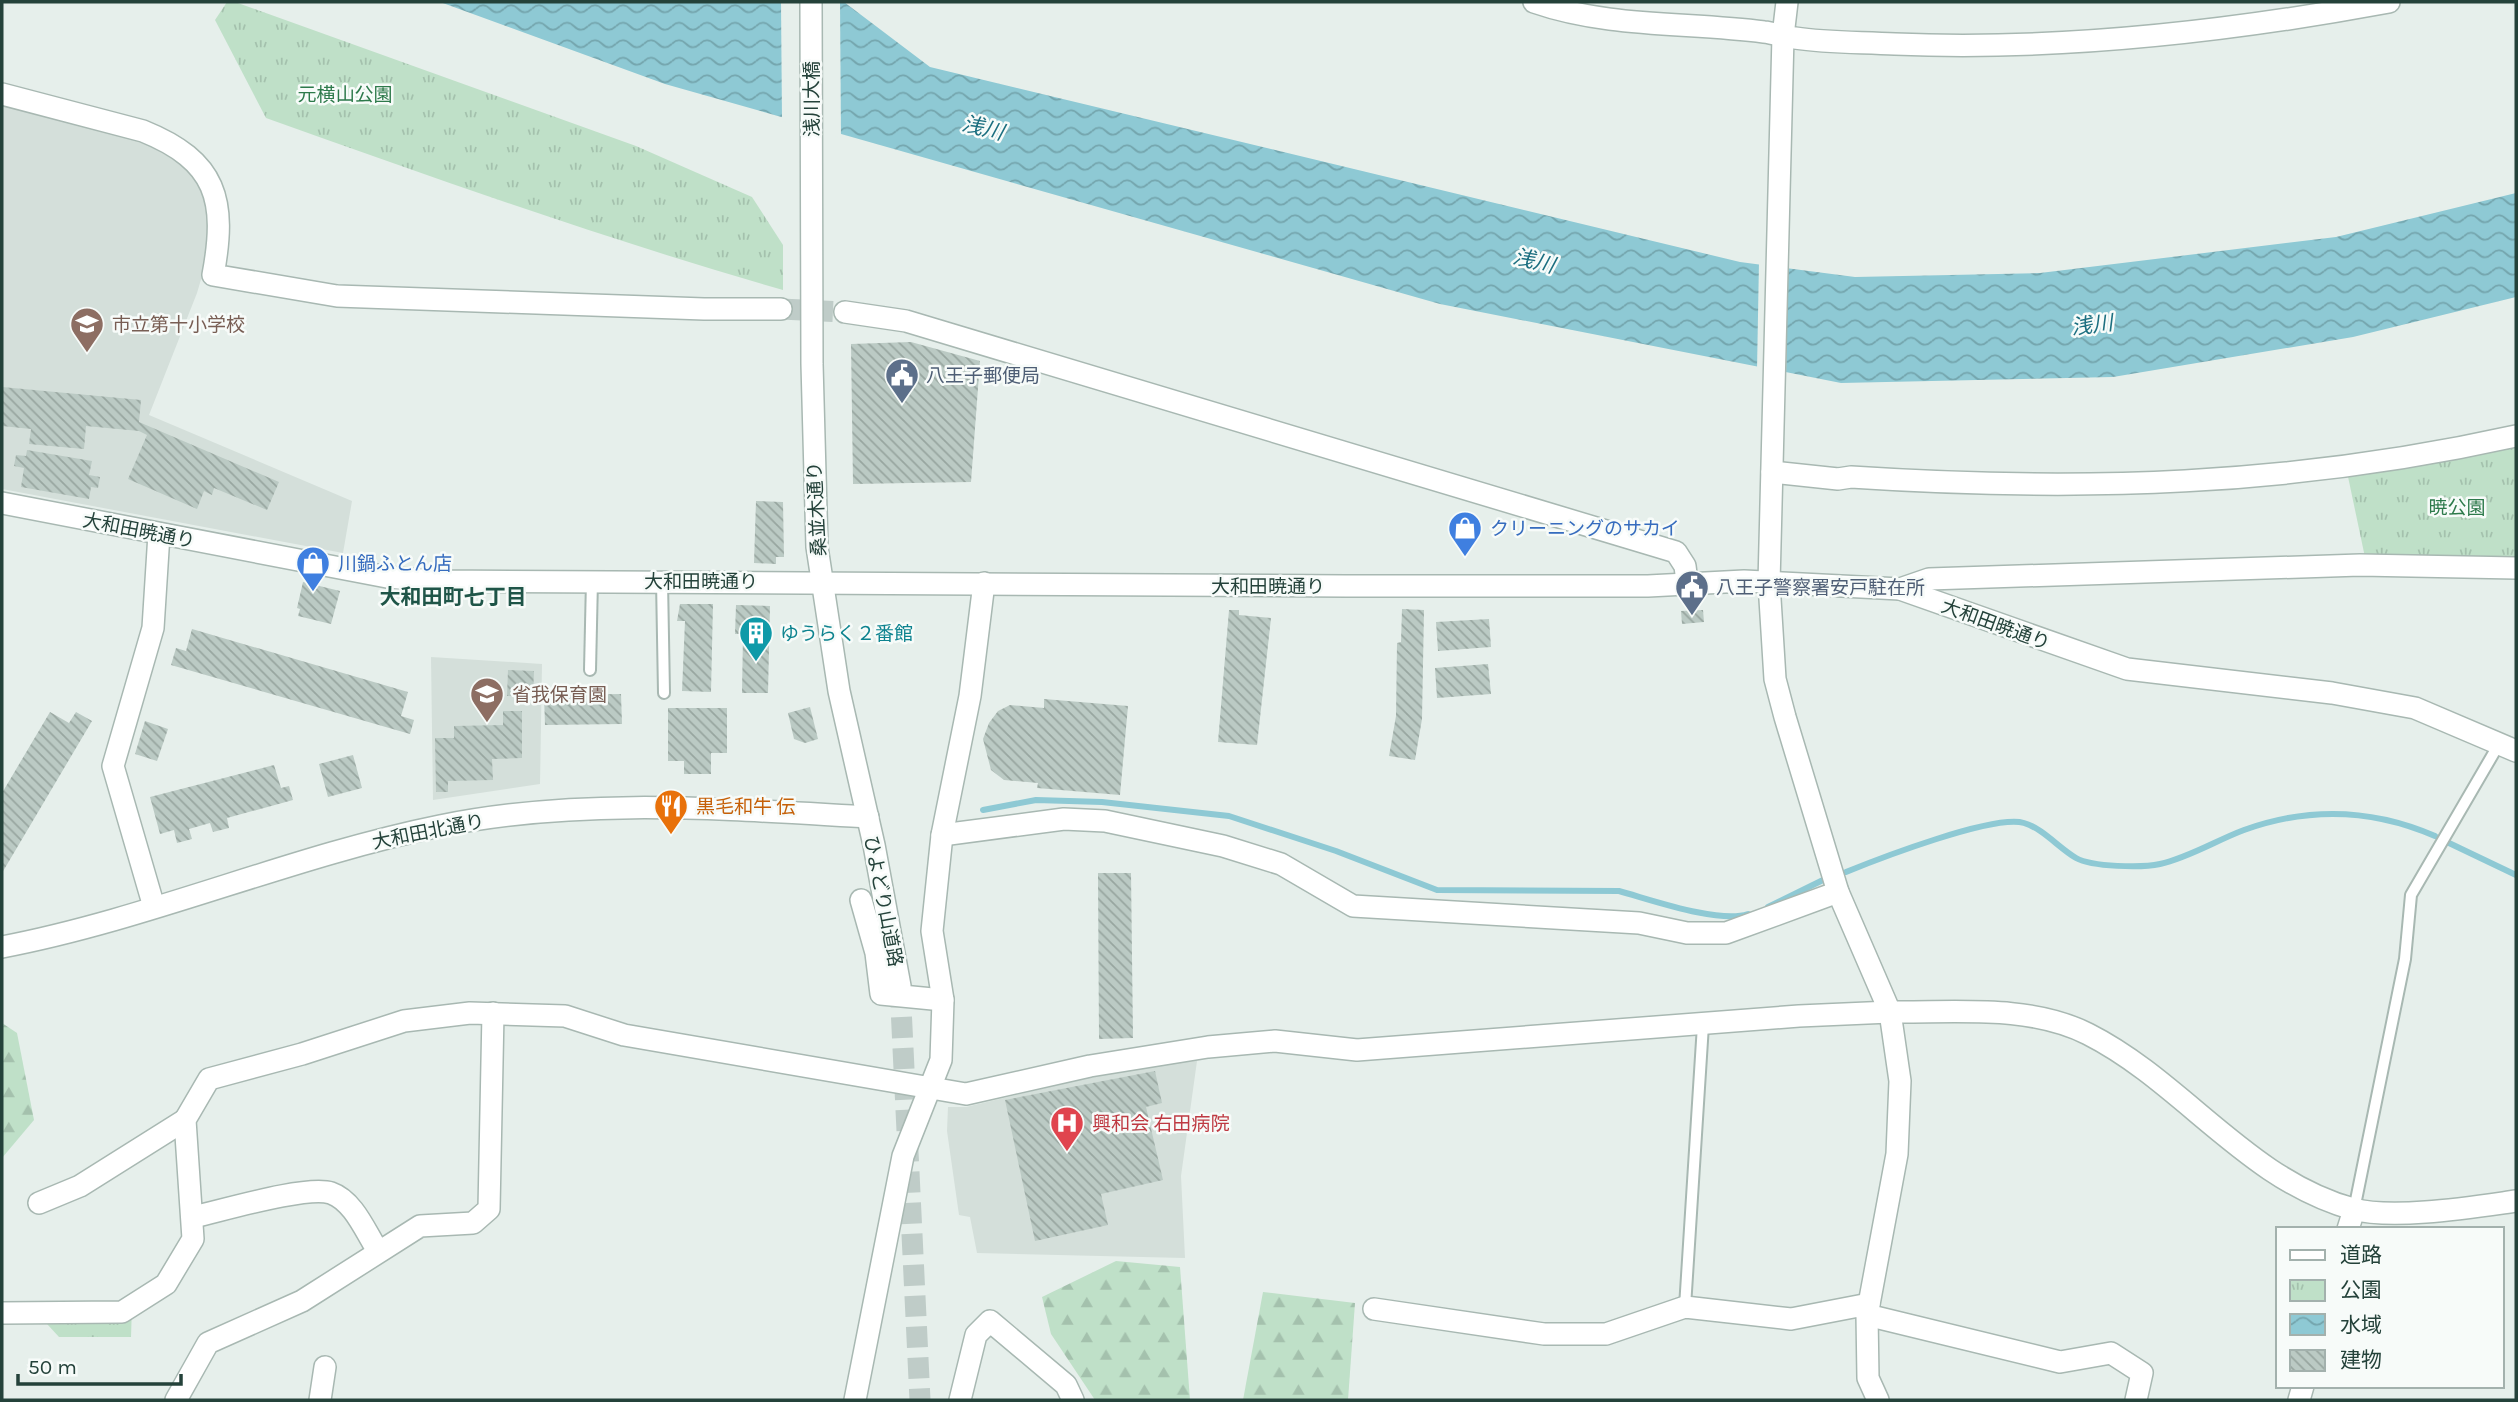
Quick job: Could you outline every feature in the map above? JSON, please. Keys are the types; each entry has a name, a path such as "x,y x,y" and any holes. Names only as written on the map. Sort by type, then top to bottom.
{"street":[{"name":"浅川大橋","path":"811,2 812,197"},
{"path":"1534,2 1570,12 1645,25 1765,32 1783,45 2056,42 2246,26 2389,2"},
{"path":"1787,2 1783,45 1769,583 1775,679 1838,892 1890,1012 1900,1081 1897,1154 1887,1220 1868,1309 1867,1378 1878,1400"},
{"path":"2,94 143,131 164,139 192,159 208,182 220,219 213,275 337,296 704,309 780,309"},
{"name":"桑並木通り","path":"812,197 813,479 821,582 839,691 868,817"},
{"path":"845,312 906,321 1676,552 1685,566 1687,582"},
{"path":"1772,463 1838,479 1991,485 2163,483 2293,474 2516,436"},
{"name":"大和田暁通り","path":"2,503 387,577 434,581 1648,586 1687,582 1900,589 2127,669 2332,693 2415,708 2507,748"},
{"path":"154,907 113,766 153,628 159,534"},
{"path":"1900,589 1930,579 1943,578 2360,565 2516,568"},
{"path":"855,1400 903,1156 932,1090 942,1048 943,1000 932,930 942,835 970,696 984,583"},
{"name":"大和田北通り","path":"2,947 154,907 362,844 442,825 538,811 676,806 868,817"},
{"name":"ひよどり山道路","path":"868,817 900,986"},
{"path":"942,835 1064,819 1105,821 1223,846 1280,864 1353,906 1639,923 1687,933 1726,933 1838,892"},
{"path":"861,901 876,953 881,994 943,1000"},
{"path":"39,1203 80,1186 185,1120 209,1079 302,1054 404,1021 493,1013 565,1016 624,1035 966,1094 1090,1066 1208,1047 1275,1041 1357,1050 1800,1016 1890,1012 2042,1017 2088,1034 2141,1068 2259,1164 2315,1194 2351,1219 2516,1201"},
{"path":"176,1400 208,1343 302,1301 420,1226 473,1223 489,1209 493,1013"},
{"path":"2,1313 122,1312 166,1284 193,1239 187,1183 185,1120"},
{"path":"192,1217 309,1191 332,1193 352,1209 378,1251"},
{"path":"1374,1309 1557,1334 1606,1334 1685,1307 1791,1319 1868,1309 2060,1362 2111,1353 2142,1373 2136,1400"},
{"path":"960,1400 976,1335 990,1321 1066,1385 1073,1400"},
{"path":"320,1400 325,1367"}],"lane":[{"path":"590,670 592,580"},
{"path":"663,581 664,693"},
{"path":"2351,1219 2405,959 2411,895 2507,748"},
{"path":"1685,1307 1703,1025"}],"shaded area":[{"name":"市立第十小学校","path":"2,105 137,139 185,166 200,183 209,201 210,249 197,293 149,415 352,501 343,553 2,489"},
{"name":"省我保育園","path":"431,657 542,664 540,784 433,800"},
{"name":"興和会 右田病院","path":"1197,1061 1181,1176 1185,1258 977,1253 970,1217 959,1215 947,1131 948,1107 966,1107 1146,1064"}],"green space":[{"name":"元横山公園","path":"227,2 235,2 636,146 752,197 783,245 783,290 588,230 266,118 215,20"},
{"name":"暁公園","path":"2516,441 2516,560 2366,562 2347,472"},
{"path":"2,1023 17,1033 34,1120 2,1158"},
{"path":"1116,1261 1180,1267 1190,1400 1095,1400 1051,1334 1042,1297"},
{"path":"1263,1292 1355,1303 1348,1400 1243,1400"},
{"path":"132,1306 131,1337 59,1337 36,1312"}],"water":[{"name":"浅川","path":"440,2 844,2 930,67 1740,262 1855,277 2040,273 2336,237 2516,193 2516,297 2353,337 2113,377 1841,383 1440,304 665,84"}],"pier":[{"path":"781,2 840,2 841,138 782,121"},
{"path":"1759,261 1788,265 1786,376 1757,370"}],"building":[{"path":"911,342 980,361 971,482 853,484 851,344"},
{"path":"2,387 141,400 139,422 279,482 267,510 214,488 212,495 204,491 197,509 128,479 147,435 139,431 86,426 84,449 29,444 31,429 2,426"},
{"path":"27,450 92,461 89,475 100,477 98,488 91,487 89,499 21,487 24,468 14,466 16,455 26,456"},
{"path":"756,501 783,502 784,557 776,557 776,564 754,563"},
{"path":"303,582 340,591 331,624 298,616 300,609 297,608"},
{"path":"680,604 713,604 711,692 682,691 685,621 677,621"},
{"name":"ゆうらく２番館","path":"736,605 770,606 768,693 742,693 743,634 735,634"},
{"path":"1402,609 1424,610 1422,719 1415,760 1389,756 1396,716 1397,643 1401,642"},
{"path":"1229,610 1239,610 1239,615 1271,618 1257,745 1218,742"},
{"name":"八王子警察署安戸駐在所","path":"1703,610 1704,622 1682,624 1681,611"},
{"path":"1489,619 1491,647 1438,651 1436,622"},
{"path":"192,629 408,692 401,716 414,720 410,734 171,665 176,648 186,651"},
{"path":"1488,664 1491,694 1437,698 1435,668"},
{"path":"508,670 534,671 533,697 507,696"},
{"path":"621,694 622,724 545,725 544,695"},
{"path":"1044,699 1128,706 1120,795 1037,788 1038,783 1004,780 991,770 983,739 989,723 998,711 1010,705 1044,708"},
{"path":"810,707 818,739 805,743 794,739 788,713"},
{"path":"668,708 727,708 727,753 711,753 711,774 684,774 684,761 668,761"},
{"path":"503,711 522,711 522,758 492,759 493,780 448,781 448,792 436,792 435,738 454,738 454,726 503,725"},
{"path":"50,712 69,723 76,712 92,721 2,873 2,793"},
{"path":"145,721 168,729 157,761 135,754"},
{"path":"353,755 362,788 328,797 319,764"},
{"path":"274,765 281,788 289,786 293,800 227,818 229,828 213,832 210,823 189,829 192,839 177,843 174,830 160,834 150,797"},
{"path":"1098,873 1131,873 1133,1038 1099,1039"},
{"path":"1155,1071 1162,1103 1146,1107 1163,1180 1101,1194 1108,1225 1035,1241 1005,1100"}],"waterway":[{"path":"983,810 1036,800 1102,802 1229,816 1336,851 1437,890 1619,891 1702,913 1720,916 1748,914"},
{"path":"1846,872 1936,839 2009,822 2031,826 2083,861 2117,866 2160,864 2181,858 2244,830 2292,817 2340,814 2364,816 2388,820 2435,836"},
{"path":"2449,843 2516,875"},
{"path":"1768,907 1823,880"}],"tunnel":[{"path":"781,309 845,312"},
{"path":"900,986 920,1400"}],"place":[{"name":"市立第十小学校","path":"87,354"},
{"name":"八王子郵便局","path":"902,405"},
{"name":"クリーニングのサカイ","path":"1465,558"},
{"name":"川鍋ふとん店","path":"313,593"},
{"name":"八王子警察署安戸駐在所","path":"1692,617"},
{"name":"ゆうらく２番館","path":"756,663"},
{"name":"省我保育園","path":"487,724"},
{"name":"黒毛和牛 伝","path":"671,836"},
{"name":"興和会 右田病院","path":"1067,1153"}],"district":[{"name":"大和田町七丁目","path":"453,597"}]}
